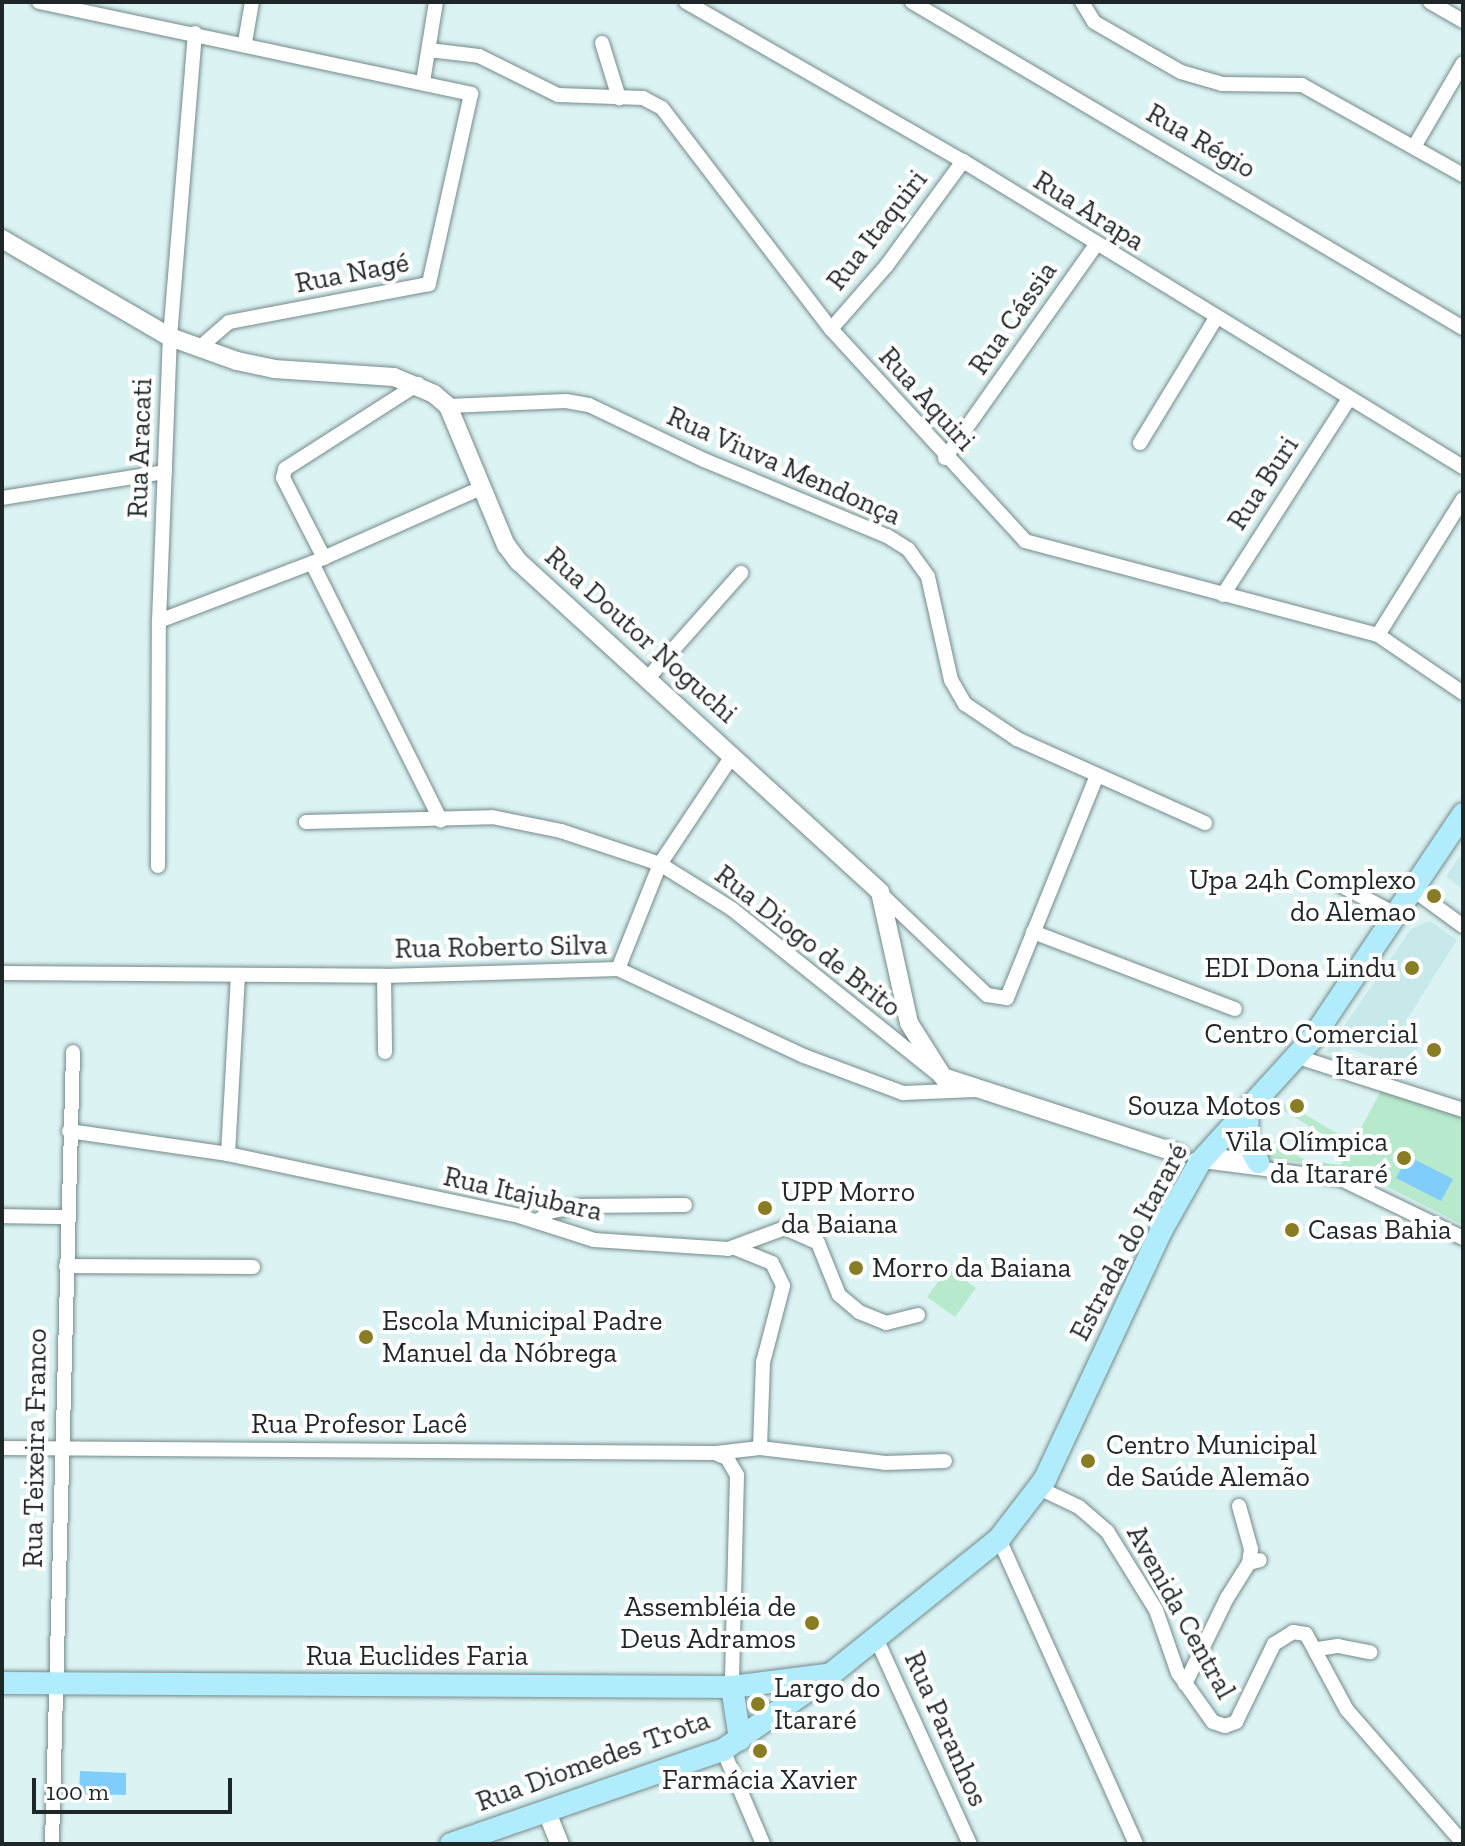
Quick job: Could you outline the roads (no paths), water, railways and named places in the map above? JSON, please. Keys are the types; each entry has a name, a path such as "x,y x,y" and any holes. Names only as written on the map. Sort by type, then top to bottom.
{"main road":[{"name":"Estrada do Itararé","path":"831,1674 999,1539 1039,1488 1196,1156 1248,1110 1298,1057 1463,814"},
{"path":"1248,1110 1247,1141 1266,1167"},
{"name":"Rua Euclides Faria","path":"2,1683 732,1687 831,1674"},
{"name":"Rua Diomedes Trota","path":"460,1842 732,1744 831,1674"},
{"path":"732,1687 732,1744"}],"street":[{"path":"39,2 245,42 423,82 436,2"},
{"path":"245,42 252,2"},
{"name":"Rua Arapa","path":"686,2 963,161 1095,246 1463,467"},
{"name":"Rua Régio","path":"912,2 1463,328"},
{"path":"1082,2 1094,22 1181,72 1222,84 1302,85 1463,175"},
{"path":"1430,2 1463,21"},
{"name":"Rua Aracati","path":"158,866 159,621 170,337 195,33"},
{"path":"602,43 619,98"},
{"name":"Rua Aquiri","path":"429,50 479,56 558,95 643,98 671,118 831,329 1014,533 1037,548 1378,635 1463,693"},
{"path":"1414,147 1463,63"},
{"name":"Rua Nagé","path":"200,347 229,322 429,284 472,98 469,91 423,82"},
{"name":"Rua Itaquiri","path":"831,329 887,265 963,161"},
{"path":"2,239 170,337 274,369 347,372 418,384 448,406"},
{"name":"Rua Cássia","path":"945,458 1095,246"},
{"path":"1140,443 1216,318"},
{"path":"418,384 285,469 283,478 318,560 441,821"},
{"name":"Rua Buri","path":"1223,595 1348,400"},
{"name":"Rua Viuva Mendonça","path":"448,406 566,401 589,405 691,455 887,536 908,549 928,577 951,680 965,704 1017,739 1096,778 1205,823"},
{"name":"Rua Doutor Noguchi","path":"448,406 512,554 880,892"},
{"path":"2,498 165,472"},
{"path":"159,621 318,560 481,488"},
{"path":"1378,635 1463,499"},
{"path":"647,679 741,573"},
{"path":"618,969 660,864 732,756"},
{"path":"880,892 987,995 1007,998 1096,778"},
{"name":"Rua Diogo de Brito","path":"306,822 441,821 480,817 517,821 660,864 732,909 943,1077"},
{"path":"1342,886 1395,914"},
{"path":"1411,888 1463,926"},
{"path":"880,892 909,1023 943,1077 975,1090 1196,1156 1353,1183 1463,1238"},
{"path":"1033,932 1235,1009"},
{"name":"Rua Roberto Silva","path":"2,973 384,976 618,969 804,1056 903,1093 975,1090"},
{"path":"228,1154 238,976"},
{"path":"384,976 385,1052"},
{"name":"Rua Teixeira Franco","path":"52,1844 60,1450 73,1052"},
{"path":"1298,1057 1463,1110"},
{"name":"Rua Itajubara","path":"69,1131 228,1154 538,1221 594,1240 735,1248 776,1229 796,1231 818,1243 839,1295 859,1312 886,1323 918,1315"},
{"path":"538,1221 549,1212 580,1206 685,1205"},
{"path":"2,1216 67,1217"},
{"path":"735,1248 772,1263 783,1286 763,1362 760,1448"},
{"path":"66,1266 253,1267"},
{"path":"900,1447 901,1463"},
{"name":"Rua Profesor Lacê","path":"2,1448 715,1453 760,1448 837,1453 901,1463 945,1461"},
{"path":"715,1453 727,1458 737,1475 732,1687"},
{"name":"Avenida Central","path":"1039,1488 1079,1507 1107,1531 1156,1610 1185,1684 1213,1722 1233,1724 1274,1644 1297,1632 1318,1649"},
{"path":"1185,1684 1205,1633 1254,1562 1239,1506"},
{"path":"999,1539 1136,1844"},
{"name":"Rua Paranhos","path":"875,1636 970,1844"},
{"path":"1370,1652 1338,1646 1318,1649 1347,1710 1463,1843"},
{"path":"732,1744 763,1844"},
{"path":"546,1810 560,1844"}],"water":[{"path":"1408,1156 1453,1179 1441,1201 1396,1178"},
{"path":"80,1771 126,1773 126,1795 79,1794"}],"place":[{"name":"Upa 24h Complexo do Alemao","path":"1434,896"},
{"name":"EDI Dona Lindu","path":"1412,968"},
{"name":"Centro Comercial Itararé","path":"1434,1050"},
{"name":"Souza Motos","path":"1297,1106"},
{"name":"Vila Olímpica da Itararé","path":"1404,1158"},
{"name":"UPP Morro da Baiana","path":"765,1208"},
{"name":"Casas Bahia","path":"1292,1230"},
{"name":"Morro da Baiana","path":"856,1268"},
{"name":"Escola Municipal Padre Manuel da Nóbrega","path":"366,1337"},
{"name":"Centro Municipal de Saúde Alemão","path":"1088,1461"},
{"name":"Assembléia de Deus Adramos","path":"812,1623"},
{"name":"Largo do Itararé","path":"758,1704"},
{"name":"Farmácia Xavier","path":"760,1751"}]}
